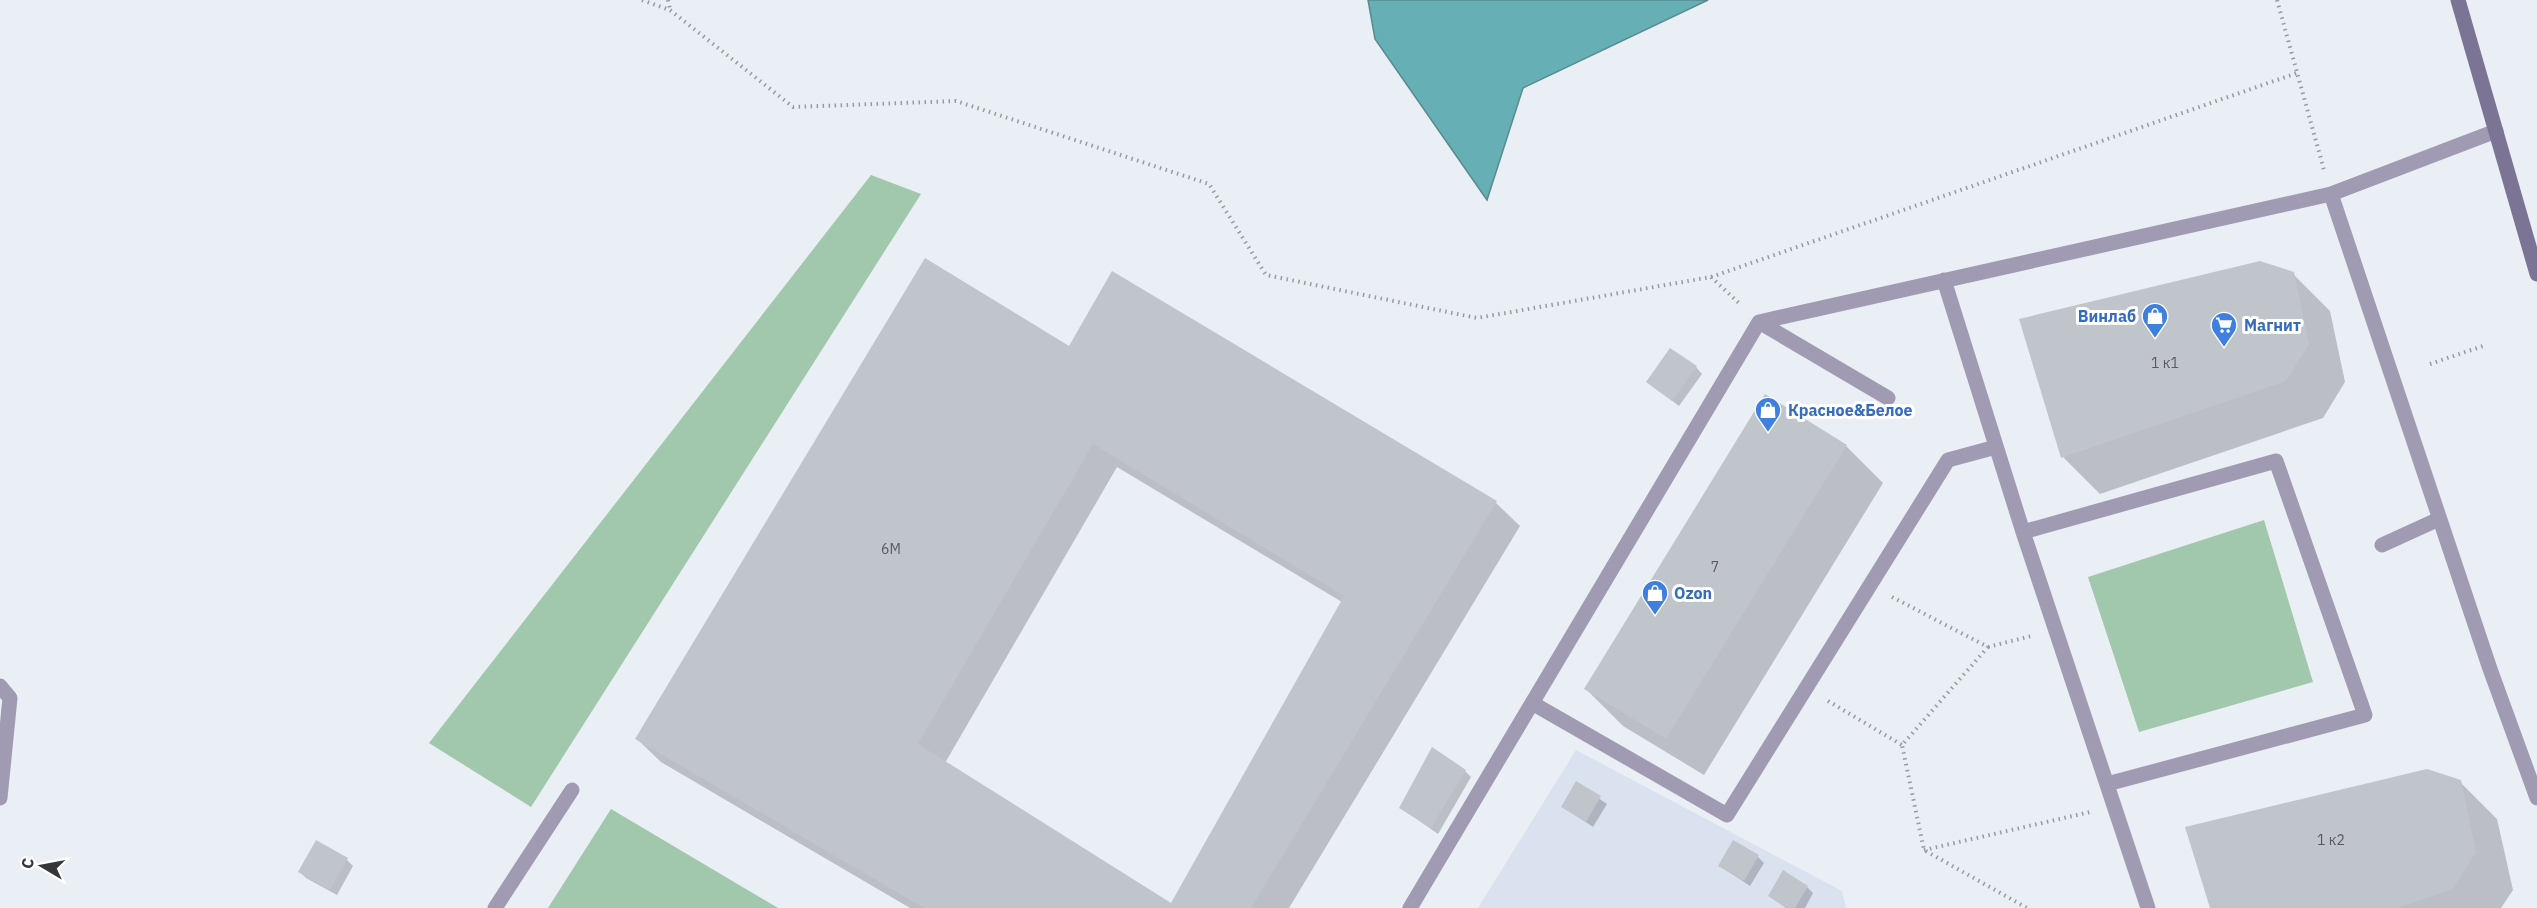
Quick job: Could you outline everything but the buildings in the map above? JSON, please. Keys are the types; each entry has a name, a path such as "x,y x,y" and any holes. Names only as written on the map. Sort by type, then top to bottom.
{"main road":[{"path":"2458,0 2537,273"}],"lane":[{"path":"1410,908 1759,322 2331,194 2496,131"},
{"path":"2331,194 2490,669 2537,798"},
{"path":"1944,280 2023,532 2148,908"},
{"path":"1759,322 1888,398"},
{"path":"1532,704 1727,814 1948,460 1996,447"},
{"path":"2023,532 2276,461 2365,715 2107,784"},
{"path":"2382,545 2439,519"},
{"path":"0,686 10,698 0,798"},
{"path":"495,908 572,790"}],"path":[{"path":"642,0 670,10 793,107 957,101 1209,184 1266,275 1477,318 1711,277 2297,73"},
{"path":"668,0 670,10"},
{"path":"2277,0 2331,194"},
{"path":"1711,277 1759,322"},
{"path":"2430,364 2483,346"},
{"path":"1870,586 1988,647"},
{"path":"1902,746 1988,647 2056,630"},
{"path":"1806,688 1902,746 1924,850 2027,908"},
{"path":"1924,850 2114,807"}],"shaded area":[{"path":"1576,750 1842,891 1846,908 1478,908"}],"green space":[{"path":"871,175 921,194 531,807 429,743"},
{"path":"2264,520 2313,682 2139,732 2088,577"},
{"path":"611,809 778,908 548,908"}],"water":[{"path":"1368,0 1708,0 1523,88 1487,200 1375,39"}],"place":[{"name":"Винлаб","path":"2155,339"},
{"name":"Магнит","path":"2224,348"},
{"name":"Красное&Белое","path":"1768,433"},
{"name":"Ozon","path":"1655,616"}]}
